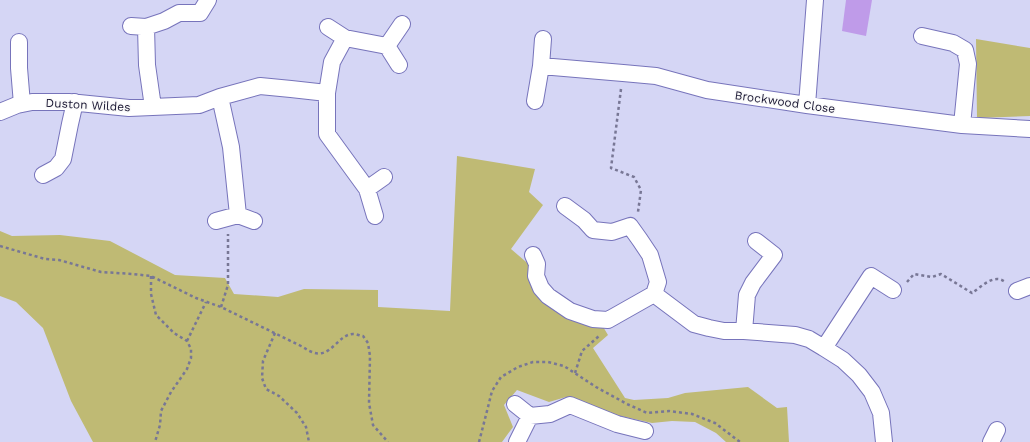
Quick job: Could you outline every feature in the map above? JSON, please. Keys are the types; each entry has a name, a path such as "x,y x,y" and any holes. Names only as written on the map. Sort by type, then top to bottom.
{"street":[{"path":"153,107 147,65 138,26 164,21 179,13 200,13 208,0"},
{"path":"807,106 815,0"},
{"path":"387,46 402,24"},
{"path":"328,27 345,38 387,46 399,65"},
{"path":"922,36 953,43 965,50 968,64 962,126"},
{"path":"345,38 332,62 327,93 327,134 367,189 376,216"},
{"path":"536,101 543,39"},
{"path":"19,42 19,68 22,104"},
{"name":"Brockwood Close","path":"541,66 656,76 707,90 807,106 962,126 1030,129"},
{"name":"Duston Wildes","path":"0,112 17,105 32,102 75,102 129,108 199,105 220,97 260,86 327,93"},
{"path":"220,97 231,147 227,218 254,221"},
{"path":"43,175 56,168 63,159 75,102"},
{"path":"367,189 384,177"},
{"path":"533,254 537,264 536,276 541,288 548,296 570,310 593,320 608,320 654,294 658,282 650,255 630,226 612,232 593,230 584,220 565,206"},
{"path":"744,331 747,295 753,283 774,255 756,241"},
{"path":"824,348 872,276 893,290"},
{"path":"654,294 694,324 724,331 795,335 809,339 843,360 859,375 872,392 881,413 884,442"},
{"path":"516,404 530,416 550,414 570,405 617,424 645,431"},
{"path":"517,442 530,416"}],"path":[{"path":"623,73 611,168 634,177 641,190 638,212 645,230 640,240"},
{"path":"221,307 228,285 229,237 227,218"},
{"path":"0,246 45,259 59,260 101,272 151,276 206,302 221,307 313,353 321,354 332,349 344,337 353,334 363,336 368,343 370,356 369,403 373,425 388,442"},
{"path":"893,290 907,283 914,274 932,276 941,274 972,293 992,279 1002,280 1024,289"},
{"path":"151,276 151,294 156,316 174,333 187,341 191,349 191,358 187,369 166,400 155,442"},
{"path":"187,341 206,302"},
{"path":"575,373 582,351 609,328 608,320"},
{"path":"275,333 263,361 262,378 266,389 279,396 297,413 306,427 309,442"}],"shaded area":[{"path":"976,39 1030,48 1030,116 977,118"},
{"path":"457,156 535,169 529,192 543,205 511,249 532,267 531,281 602,325 608,335 593,348 625,398 634,400 668,398 685,393 748,387 777,408 787,407 789,442 726,442 716,433 695,422 672,421 652,423 598,411 566,397 549,402 517,390 504,405 513,427 502,442 93,442 71,401 43,328 16,302 0,296 0,231 12,236 60,235 110,241 175,275 225,278 234,294 278,297 304,289 378,290 378,307 450,311"}],"building":[{"path":"846,0 872,0 866,36 842,31"}]}
